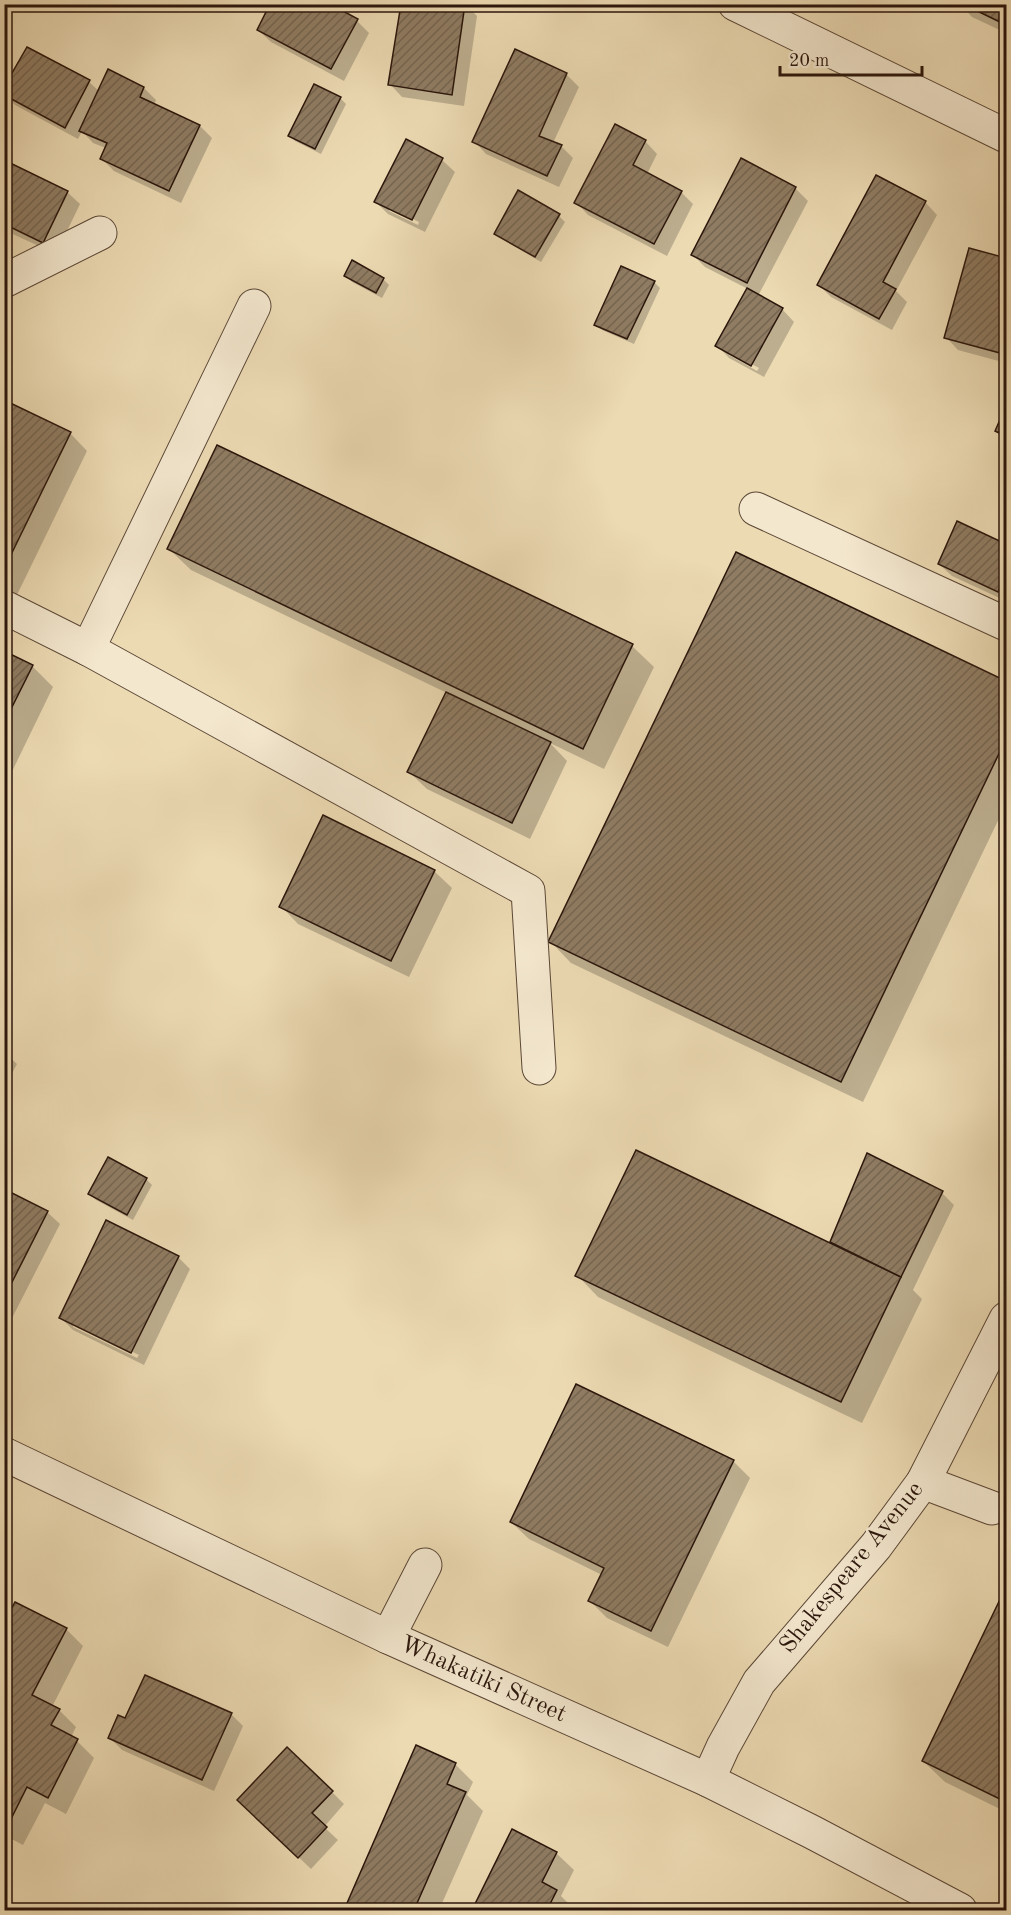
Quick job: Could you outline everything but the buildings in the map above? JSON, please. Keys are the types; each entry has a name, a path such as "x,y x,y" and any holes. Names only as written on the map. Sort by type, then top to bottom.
{"street":[{"path":"735,4 1006,136"},
{"path":"4,281 100,233"},
{"path":"88,649 254,306"},
{"path":"756,508 1006,624"},
{"path":"4,607 88,649 528,891 539,1068"},
{"name":"Shakespeare Avenue","path":"708,1780 723,1747 759,1682 876,1546 923,1482 1003,1337"},
{"name":"Whakatiki Street","path":"4,1454 388,1637 708,1780 812,1832 960,1911"},
{"path":"923,1482 992,1508"},
{"path":"388,1637 425,1565"}]}
